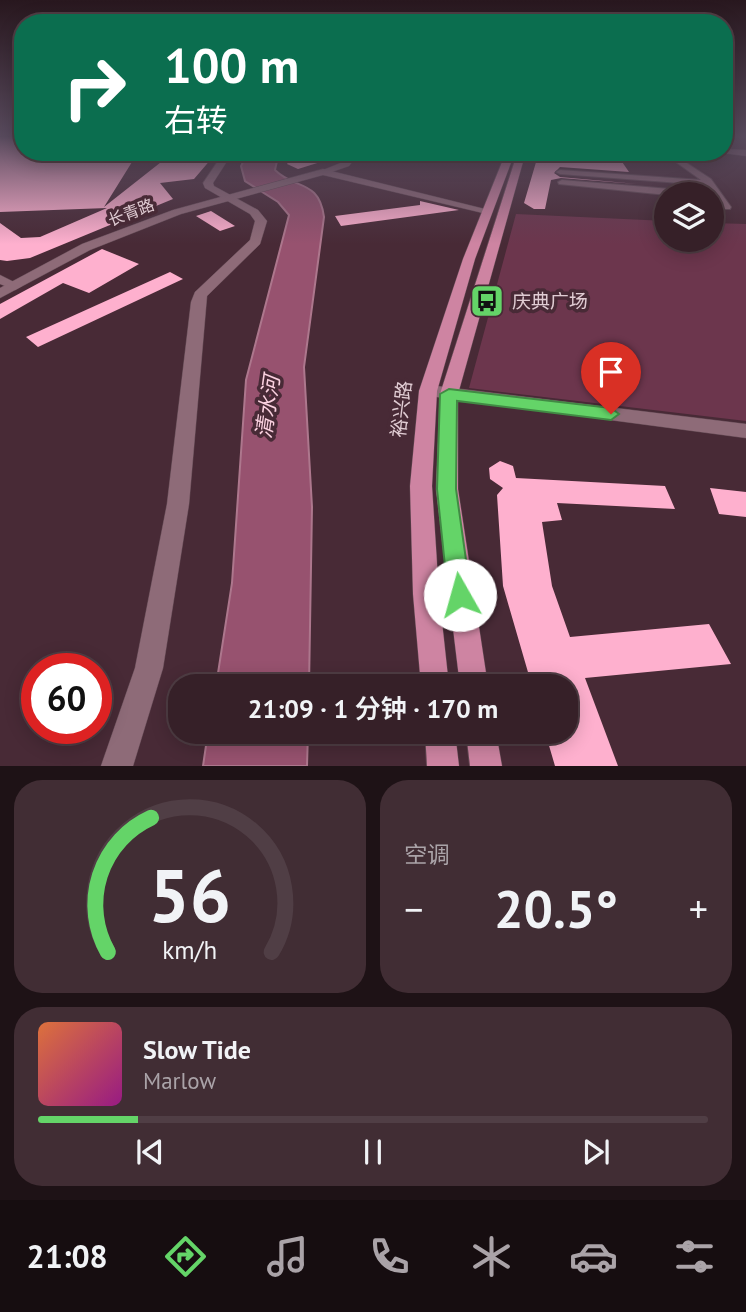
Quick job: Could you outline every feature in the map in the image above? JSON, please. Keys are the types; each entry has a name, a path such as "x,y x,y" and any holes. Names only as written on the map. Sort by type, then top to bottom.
{"main road":[{"name":"裕兴路","path":"472,674 447,489 449,394 505,173"},
{"name":"裕兴路","path":"434,674 421,486 428,391 494,213 512,173"},
{"path":"441,744 443,766"},
{"path":"483,744 486,766"}],"street":[{"path":"117,766 149,668 178,504 198,302 200,295 256,241 260,231 261,221 254,212 209,188 208,183 215,173"},
{"name":"长青路","path":"0,294 101,240 177,212 320,173"},
{"path":"326,173 494,213"},
{"path":"570,173 696,182"},
{"path":"562,182 654,192"},
{"path":"0,279 15,286"},
{"path":"428,391 746,431"}],"shaded area":[{"path":"516,214 654,220 654,252 724,252 724,223 746,224 746,421 469,388"}],"water":[{"name":"清水河","path":"243,173 279,173 305,187 317,196 324,217 304,367 312,507 309,674 218,674 232,583 246,380 289,215 278,202 245,181"},
{"path":"206,744 308,744 307,766 203,766"}],"building":[{"path":"0,173 125,173 104,207 147,173 199,173 194,179 160,183 173,199 30,258 0,260 0,223 21,238 40,237 107,208 0,212"},
{"path":"533,173 554,173 560,177 637,184 561,178 551,180 545,209 534,209 524,203"},
{"path":"420,201 459,210 341,226 335,216 420,205"},
{"path":"211,211 235,226 220,231 196,216"},
{"path":"102,249 139,264 89,293 63,283 0,319 0,304"},
{"path":"170,272 183,279 38,347 26,337"},
{"path":"500,461 513,466 516,478 665,486 675,509 557,503 562,520 542,522 552,586 570,637 709,624 731,664 585,678 618,766 555,766 549,744 578,744 578,674 529,674 503,586 497,495 503,488 490,479 489,468"},
{"path":"710,488 746,492 746,517 719,514"}],"place":[{"name":"庆典广场","path":"487,301"}],"route":[{"path":"460,595 447,489 449,394 611,414"}]}
